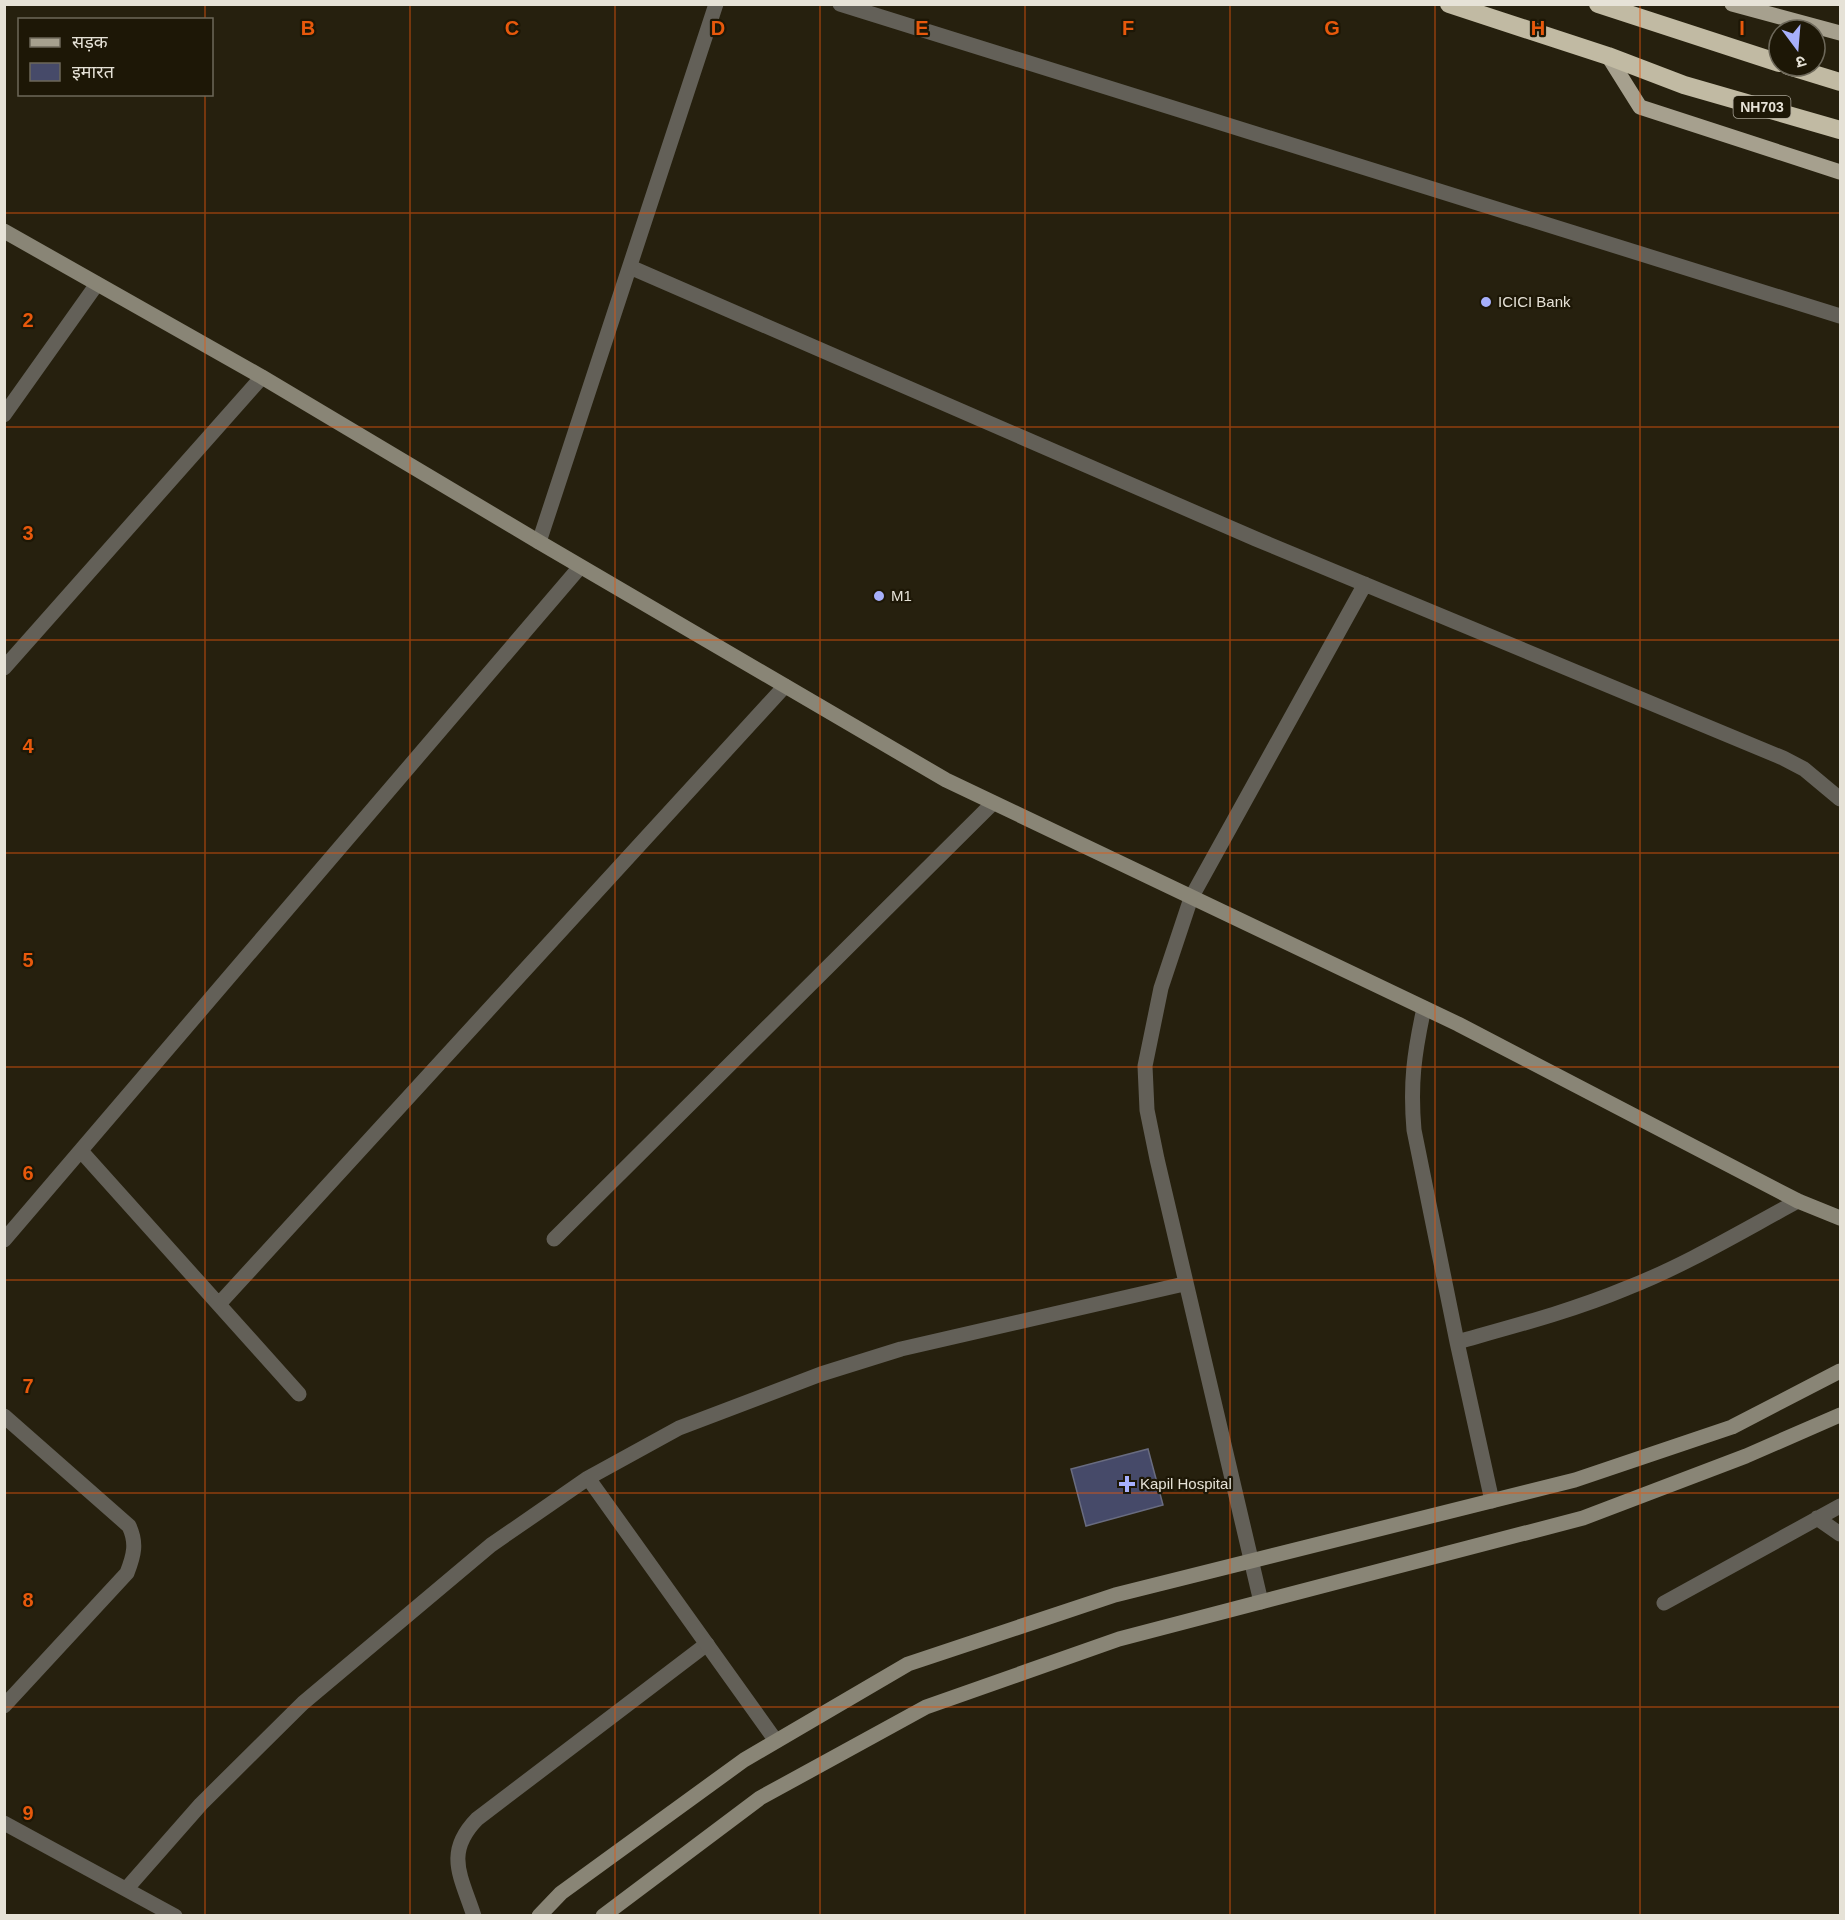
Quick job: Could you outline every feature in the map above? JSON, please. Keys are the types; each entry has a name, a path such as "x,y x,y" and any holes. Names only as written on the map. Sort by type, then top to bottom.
{"highway":[{"name":"NH703","path":"1449,4 1608,56 1684,85 1840,130"},
{"path":"1598,4 1703,41 1767,60"}],"main road":[{"path":"1732,4 1840,33"},
{"path":"1608,56 1640,107 1840,172"}],"street":[{"path":"539,543 716,4"},
{"path":"840,4 1840,316"},
{"path":"4,231 262,377 539,543 946,780 1424,1008 1798,1201 1840,1218"},
{"path":"630,267 1256,539 1783,758 1804,769 1840,799"},
{"path":"4,415 97,284"},
{"path":"4,668 262,377"},
{"path":"4,1240 580,567"},
{"path":"1261,1602 1253,1561 1184,1284 1147,1110 1145,1066 1161,988 1191,898 1365,584"},
{"path":"219,1304 785,686"},
{"path":"555,1239 993,803"},
{"path":"1424,1008 1412,1062 1411,1098 1414,1130 1456,1342 1492,1501"},
{"path":"81,1151 299,1394"},
{"path":"1456,1342 1580,1306 1629,1288 1692,1258 1798,1201"},
{"path":"128,1887 201,1804 303,1703 491,1545 588,1478 679,1428 831,1371 901,1349 1184,1284"},
{"path":"539,1916 561,1893 744,1760 908,1664 1115,1595 1575,1480 1732,1427 1840,1371"},
{"path":"603,1916 760,1798 926,1707 1119,1640 1583,1518 1746,1456 1840,1415"},
{"path":"4,1416 129,1526 135,1539 133,1556 127,1573 4,1706"},
{"path":"588,1478 776,1741"},
{"path":"1664,1603 1840,1506"},
{"path":"1817,1518 1840,1534"},
{"path":"474,1916 458,1867 463,1834 477,1819 707,1644"},
{"path":"4,1823 128,1887 175,1916"}],"building":[{"path":"1148,1449 1163,1505 1086,1526 1071,1469"}],"place":[{"name":"ICICI Bank","path":"1486,302"},
{"name":"M1","path":"879,596"},
{"name":"Kapil Hospital","path":"1127,1484"}]}
